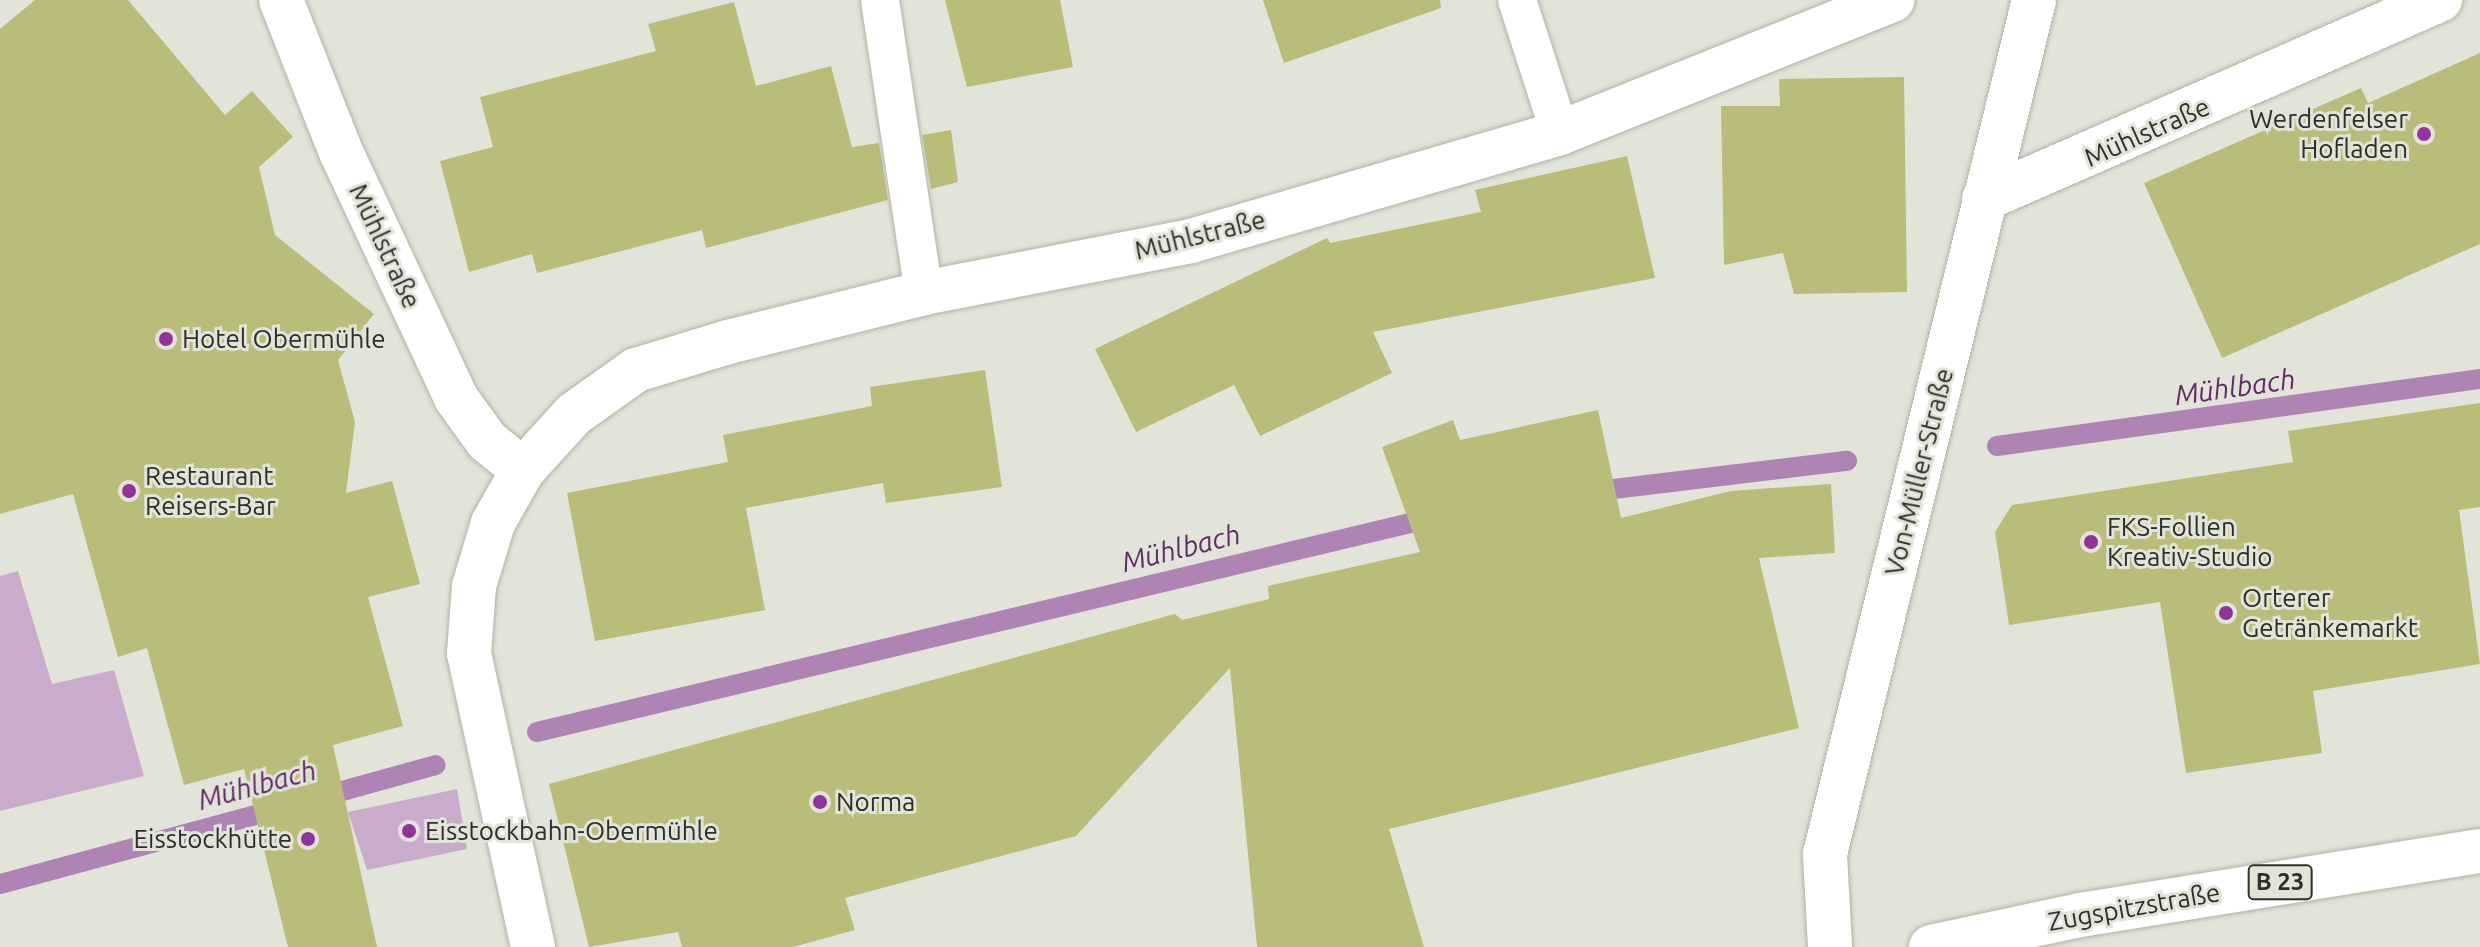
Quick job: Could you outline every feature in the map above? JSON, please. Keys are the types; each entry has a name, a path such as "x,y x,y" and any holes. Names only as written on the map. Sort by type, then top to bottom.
{"street":[{"name":"Mühlstraße","path":"281,0 341,152 456,398 487,441 523,470"},
{"name":"Mühlstraße","path":"533,947 478,719 469,654 474,586 493,523 523,470 574,414 636,370 924,293 1191,241 1560,133 1892,0"},
{"name":"Mühlstraße","path":"1984,199 2440,0"},
{"name":"Von-Müller-Straße","path":"1830,947 1825,854 1984,199 2025,2"},
{"name":"Zugspitzstraße","path":"1931,947 2080,915 2480,851"}],"lane":[{"path":"880,0 924,293"},
{"path":"1517,0 1560,133"}],"shaded area":[{"path":"18,571 52,684 114,670 144,776 0,811 0,576"},
{"name":"Eisstockbahn-Obermühle","path":"457,789 467,849 367,870 348,812"}],"building":[{"name":"Hotel Obermühle","path":"35,0 128,0 225,115 252,91 293,137 259,167 275,235 374,314 338,360 355,422 346,493 392,481 420,584 368,597 403,726 333,745 377,947 288,947 244,769 184,785 147,648 118,657 73,494 0,514 0,29"},
{"path":"945,0 1060,0 1073,67 967,87"},
{"path":"1263,0 1440,0 1441,8 1284,63"},
{"path":"734,2 756,86 831,66 852,147 879,143 888,200 706,248 702,230 537,273 532,254 469,272 440,161 493,147 480,97 656,51 648,24"},
{"path":"2480,53 2480,244 2222,358 2144,183 2361,88 2368,103"},
{"path":"1904,77 1907,292 1794,294 1783,253 1724,265 1721,106 1780,106 1779,79"},
{"path":"951,130 958,182 931,189 922,135"},
{"path":"1627,156 1655,278 1373,332 1392,373 1260,436 1234,385 1136,432 1095,349 1327,238 1330,243 1481,212 1475,190"},
{"path":"985,370 1002,487 886,503 883,483 746,508 765,610 595,641 567,493 728,462 723,435 872,406 870,387"},
{"path":"2480,403 2480,507 2459,510 2480,664 2313,691 2322,753 2186,773 2160,602 2009,625 1995,532 2012,505 2293,462 2288,431"},
{"path":"1598,410 1621,518 1731,491 1831,484 1835,553 1759,558 1799,728 1389,829 1424,947 1257,947 1230,668 1076,836 845,898 855,930 793,947 682,947 678,932 589,947 549,784 1175,614 1182,620 1269,599 1268,586 1420,552 1382,447 1453,420 1460,440"}],"waterway":[{"name":"Mühlbach","path":"1997,446 2480,379"},
{"name":"Mühlbach","path":"1589,492 1847,461"},
{"name":"Mühlbach","path":"537,732 1435,517"},
{"name":"Mühlbach","path":"317,798 436,765"},
{"name":"Mühlbach","path":"0,884 282,808"}],"place":[{"name":"Werdenfelser Hofladen","path":"2424,134"},
{"name":"Hotel Obermühle","path":"166,339"},
{"name":"Restaurant Reisers-Bar","path":"129,491"},
{"name":"FKS-Follien Kreativ-Studio","path":"2091,542"},
{"name":"Orterer Getränkemarkt","path":"2226,613"},
{"name":"Norma","path":"820,802"},
{"name":"Eisstockbahn-Obermühle","path":"409,831"},
{"name":"Eisstockhütte","path":"308,839"}]}
